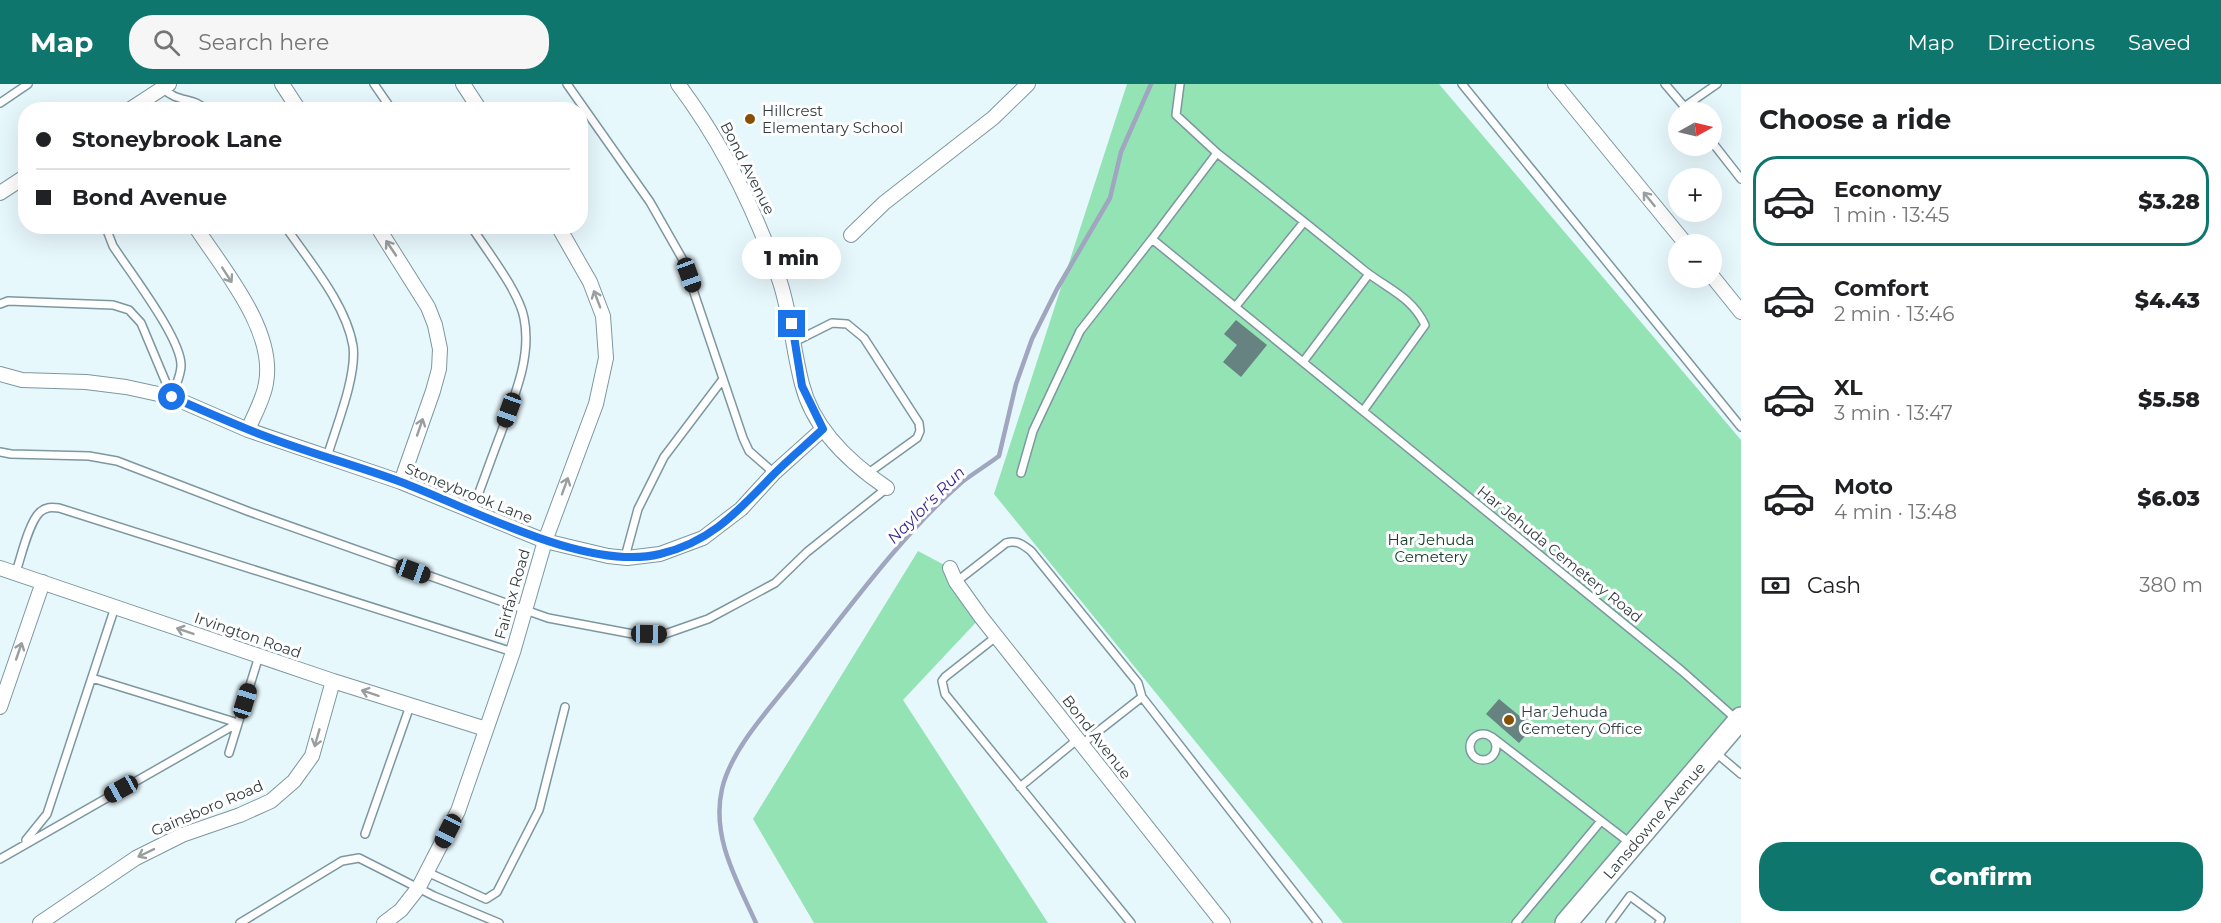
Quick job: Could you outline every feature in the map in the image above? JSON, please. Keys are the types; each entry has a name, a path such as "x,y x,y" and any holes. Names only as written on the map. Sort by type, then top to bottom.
{"main road":[{"name":"Lansdowne Avenue","path":"1566,923 1740,719"}],"street":[{"path":"282,84 294,102"},
{"path":"463,84 475,102"},
{"name":"Bond Avenue","path":"678,84 714,136 760,227 787,303 802,386 823,429 835,445 867,474 887,488"},
{"path":"851,235 884,203 993,118 1028,84"},
{"path":"1555,84 1678,234"},
{"path":"141,102 166,86"},
{"path":"0,193 18,181"},
{"path":"200,234 253,315 267,351 266,385 248,430"},
{"path":"382,234 429,307 440,349 439,369 433,391 401,482"},
{"name":"Fairfax Road","path":"384,923 401,910 419,887 459,811 513,652 545,541 596,404 606,358 603,316 590,282 563,234"},
{"path":"1722,288 1741,312"},
{"name":"Stoneybrook Lane","path":"0,374 22,380 86,382 126,387 172,397 248,430 401,482 545,541 625,558 660,554 703,538 741,509 774,473 823,429"},
{"name":"Irvington Road","path":"0,568 333,681 486,729"},
{"name":"Bond Avenue","path":"950,568 956,582 997,636 1223,923"},
{"path":"0,707 42,582"},
{"name":"Gainsboro Road","path":"40,923 136,858 182,835 240,815 271,801 294,781 312,756 333,681"}],"lane":[{"path":"0,103 28,84"},
{"path":"375,84 387,102"},
{"path":"567,84 580,102"},
{"path":"1180,84 1176,116 1217,153 1369,274 1412,303 1421,314 1425,325 1363,411"},
{"path":"1462,84 1741,428"},
{"path":"1665,84 1680,102"},
{"path":"1696,102 1718,84"},
{"path":"166,86 171,96 194,102"},
{"path":"588,114 650,202 683,260 743,438 749,452 774,473"},
{"path":"1021,473 1033,431 1080,331 1217,153"},
{"path":"1722,154 1741,179"},
{"path":"1236,306 1304,222"},
{"path":"108,234 113,246 172,335 181,366 172,397"},
{"path":"290,234 332,295 347,324 353,347 344,405 327,457"},
{"path":"472,512 517,389 524,360 525,337 524,317 517,300 476,234"},
{"name":"Har Jehuda Cemetery Road","path":"1152,239 1740,719"},
{"path":"1303,362 1369,274"},
{"path":"0,304 8,301 113,305 129,310 141,323 172,397"},
{"path":"794,342 832,323 847,324 864,338 919,423 920,431 917,438 867,474"},
{"path":"625,558 638,509 664,457 723,379"},
{"path":"0,452 89,456 117,461 261,516 548,618 633,634 664,634 708,619 775,583 807,552 887,488"},
{"path":"16,572 34,519 48,507 59,508 513,652"},
{"path":"956,582 1006,543 1016,542 1031,550 1138,683 1142,697 1318,923"},
{"path":"17,848 47,814 115,607"},
{"path":"997,636 945,676 942,681 945,694 1131,923"},
{"path":"229,753 259,656"},
{"path":"92,678 237,723"},
{"path":"1020,787 1142,697"},
{"path":"365,834 410,706"},
{"path":"427,872 486,899 497,892 539,810 565,707"},
{"path":"0,859 237,723"},
{"path":"1492,737 1633,845"},
{"path":"1713,751 1741,774"},
{"path":"47,814 49,820 62,822"},
{"path":"1516,923 1601,821"},
{"path":"240,923 342,861 359,858 434,896 499,923"},
{"path":"1610,923 1630,896 1662,922"}],"green space":[{"name":"Har Jehuda Cemetery","path":"1127,84 1439,84 1741,440 1741,717 1565,923 1343,923 994,494"},
{"path":"918,551 950,568 981,617 903,700 1048,923 814,923 753,819"}],"building":[{"path":"1236,320 1267,345 1241,377 1223,362 1237,345 1224,334"},
{"name":"Har Jehuda Cemetery Office","path":"1499,699 1533,727 1519,743 1486,714"}],"waterway":[{"name":"Naylor's Run","path":"756,923 734,875 720,824 722,789 734,759 764,715 896,549 962,482 999,456 1016,384 1032,339 1057,289 1110,198 1121,152 1151,84"}],"place":[{"name":"Hillcrest Elementary School","path":"750,119"},
{"name":"Har Jehuda Cemetery Office","path":"1509,720"}],"route":[{"path":"172,397 248,430 401,482 545,541 608,556 627,558 648,556 660,554 703,538 720,526 741,509 774,473 823,429 802,386 792,324"}]}
